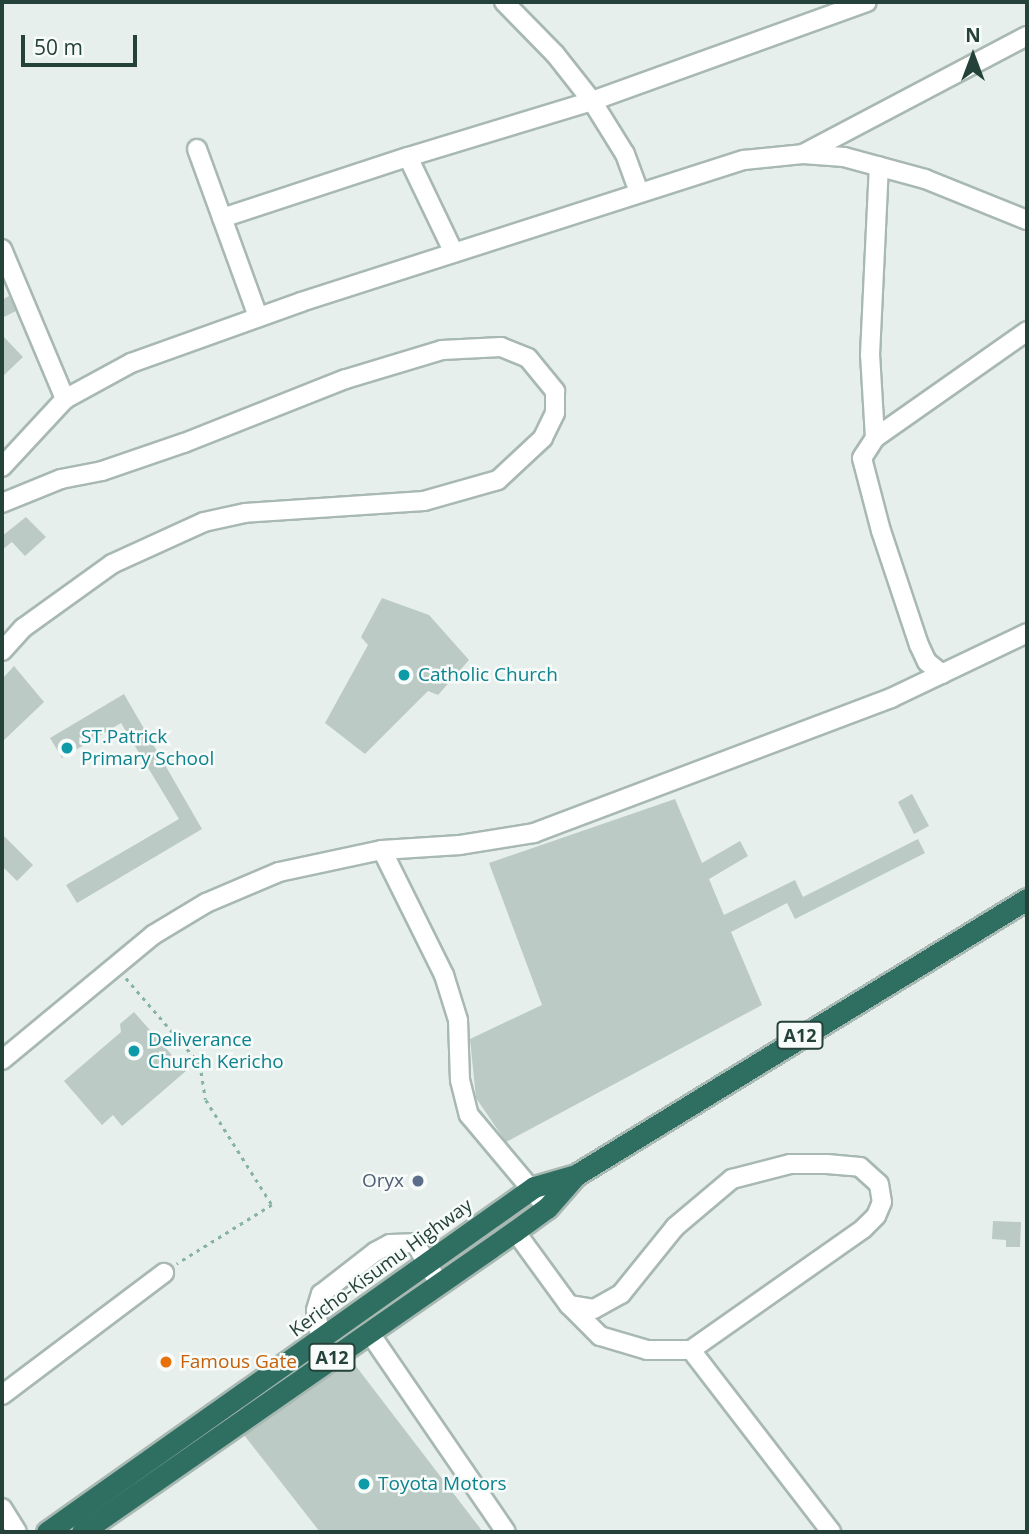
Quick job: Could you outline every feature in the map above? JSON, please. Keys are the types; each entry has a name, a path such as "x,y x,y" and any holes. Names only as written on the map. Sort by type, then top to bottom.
{"highway":[{"name":"Kericho-Kisumu Highway","path":"47,1532 323,1351 369,1332 433,1272 534,1187 576,1175 1027,899"},
{"name":"Kericho-Kisumu Highway","path":"82,1532 433,1272 515,1231 547,1208 576,1175"}],"street":[{"path":"504,2 555,54 592,101 625,154 639,192"},
{"path":"222,218 592,101 867,2"},
{"path":"803,154 1027,36"},
{"path":"197,149 258,317"},
{"path":"2,467 65,399 131,363 258,317 744,160 803,154 879,166 1027,220"},
{"path":"408,157 454,253"},
{"path":"875,438 870,355 879,166"},
{"path":"2,250 65,399"},
{"path":"942,674 923,654 881,531 862,463 864,452 875,438 1027,331"},
{"path":"2,503 61,479 102,471 184,443 346,379 442,350 501,347 528,358 555,391 555,413 543,438 498,480 424,500 245,513 204,522 112,564 23,628 2,651"},
{"path":"2,1060 153,935 205,903 290,869 382,850 460,845 534,833 697,775 942,674 1027,634"},
{"path":"382,850 444,975 458,1020 460,1080 469,1115 479,1132 534,1187 547,1208"},
{"path":"515,1231 569,1305 600,1336 647,1350 691,1350 863,1228 876,1216 882,1202 878,1184 860,1167 827,1164 790,1164 733,1179 675,1227 621,1294 594,1309 569,1305"},
{"path":"323,1351 316,1310 321,1294 375,1252 390,1244 415,1243 433,1272"},
{"path":"2,1395 164,1273"},
{"path":"369,1332 506,1532"},
{"path":"691,1350 831,1532"},
{"path":"2,1508 17,1532"}],"path":[{"path":"115,965 200,1064 206,1100 272,1205 164,1273"}],"building":[{"path":"9,296 16,311 2,318 2,300"},
{"path":"2,335 23,357 2,377"},
{"path":"26,517 46,537 25,556 12,542 2,550 2,536"},
{"name":"Catholic Church","path":"382,598 429,615 469,660 438,695 428,691 365,754 325,723 368,645 361,637"},
{"path":"14,666 44,702 2,742 2,679"},
{"path":"124,694 202,829 77,903 66,885 179,819 121,723 62,758 50,738"},
{"path":"912,794 929,826 914,834 898,802"},
{"path":"675,799 702,863 740,841 748,856 709,879 724,915 795,880 803,897 918,839 925,853 795,919 787,903 731,932 762,1005 506,1142 476,1098 470,1039 542,1005 489,863"},
{"path":"2,834 33,865 17,881 2,866"},
{"name":"Deliverance Church Kericho","path":"134,1012 186,1071 122,1126 113,1115 102,1125 64,1081 121,1032 120,1024"},
{"path":"993,1221 1021,1222 1020,1247 1006,1247 1006,1240 992,1239"},
{"name":"Toyota Motors","path":"352,1361 483,1532 320,1532 244,1435"}],"place":[{"name":"Catholic Church","path":"404,675"},
{"name":"ST.Patrick Primary School","path":"67,748"},
{"name":"Deliverance Church Kericho","path":"134,1051"},
{"name":"Oryx","path":"418,1181"},
{"name":"Famous Gate","path":"166,1362"},
{"name":"Toyota Motors","path":"364,1484"}]}
